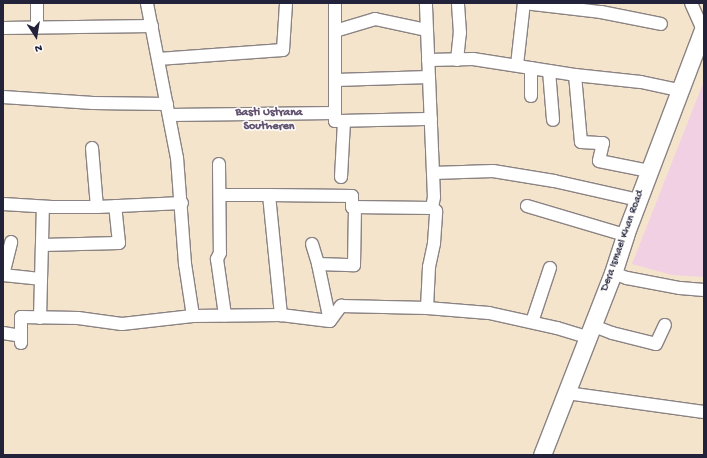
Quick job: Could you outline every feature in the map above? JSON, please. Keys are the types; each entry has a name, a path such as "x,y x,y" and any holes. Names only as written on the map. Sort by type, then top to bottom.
{"highway":[{"name":"Dera Ismael Khan Road","path":"617,274 625,235 703,30"},
{"name":"Dera Ismael Khan Road","path":"542,455 631,240 704,49"},
{"name":"Dera Ismael Khan Road","path":"550,455 574,394 593,332"}],"street":[{"path":"37,3 37,27"},
{"path":"148,3 177,158 186,264 193,316"},
{"path":"158,58 283,50 286,3"},
{"path":"335,3 335,122 431,119"},
{"path":"426,3 434,197 432,208"},
{"path":"457,60 460,33 458,3"},
{"path":"517,65 524,3 601,12 661,24"},
{"path":"691,3 703,30"},
{"path":"335,31 375,19 426,30"},
{"path":"3,28 152,26"},
{"path":"428,60 473,59 575,75 641,82 680,90"},
{"path":"531,68 531,96"},
{"path":"549,71 553,120"},
{"path":"575,75 581,142 603,143 599,160 649,171"},
{"path":"336,80 429,77"},
{"path":"3,97 168,110 334,113"},
{"path":"341,177 344,121"},
{"path":"92,148 97,207"},
{"path":"219,164 220,253 216,258 225,314"},
{"path":"433,173 493,171 554,181 638,200"},
{"path":"220,195 352,196 352,207 432,208 436,211 434,244 429,267 427,308"},
{"path":"269,195 281,315"},
{"path":"3,204 43,207 97,207 182,203"},
{"path":"42,245 119,243 115,206"},
{"path":"527,206 625,235"},
{"path":"40,318 43,207"},
{"path":"318,264 354,265 355,207"},
{"path":"11,242 3,275 40,279"},
{"path":"312,244 318,264 330,321"},
{"path":"532,322 550,268"},
{"path":"617,274 680,288 704,290"},
{"path":"330,321 341,306 427,308 489,313 593,332 612,333 656,344 665,325"},
{"path":"3,333 21,340 21,317 78,318 122,324 225,314 281,315 330,321"},
{"path":"574,394 704,412"}],"shaded area":[{"path":"704,81 704,277 672,275 632,264"}],"district":[{"name":"Basti Ustrana Southeren","path":"269,121"}]}
